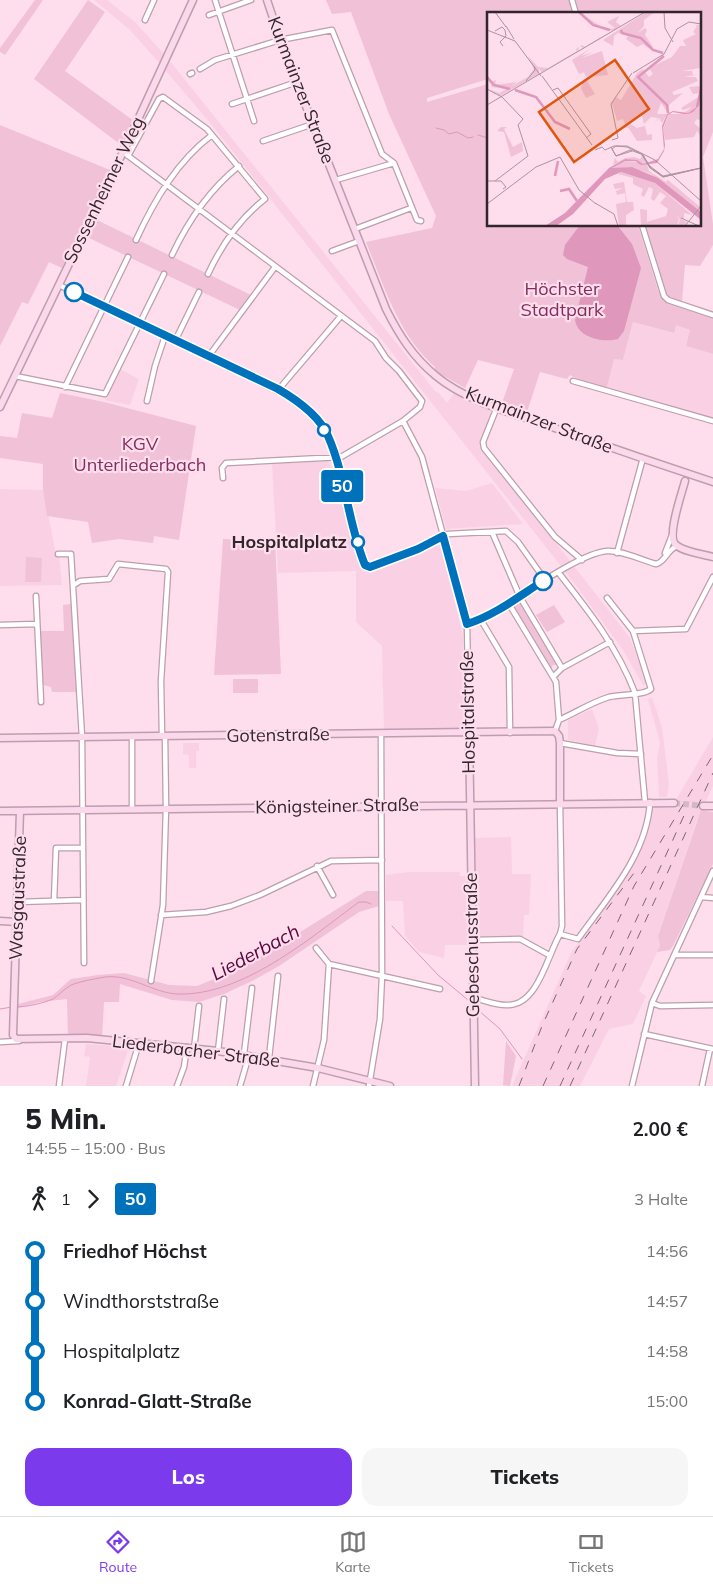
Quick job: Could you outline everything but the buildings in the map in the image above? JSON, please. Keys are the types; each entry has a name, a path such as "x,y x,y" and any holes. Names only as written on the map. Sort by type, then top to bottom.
{"main road":[{"name":"Sossenheimer Weg","path":"0,407 59,285 126,154 140,114 193,0"},
{"name":"Kurmainzer Straße","path":"267,0 296,82 386,309 397,332 408,348 436,376 450,386 497,407 713,482"},
{"path":"678,470 685,481 672,534 677,546 713,557"},
{"path":"685,481 698,477"},
{"path":"555,731 559,736 560,744 560,803"},
{"name":"Gotenstraße","path":"0,738 555,731"},
{"name":"Hospitalstraße","path":"469,733 470,804"},
{"name":"Königsteiner Straße","path":"0,811 674,803"},
{"name":"Gebeschusstraße","path":"470,804 475,1086"},
{"path":"703,806 713,806"},
{"name":"Wasgaustraße","path":"20,811 13,1035 16,1040 20,1040"},
{"path":"0,921 18,922"},
{"name":"Liederbacher Straße","path":"20,1040 65,1039 139,1042 218,1051 269,1058 318,1068 369,1083 390,1086"}],"street":[{"path":"144,20 154,0"},
{"path":"215,0 254,121"},
{"path":"209,15 251,0"},
{"path":"200,69 215,60 280,40 327,29 332,30 382,154 394,163 411,208 417,220 421,221"},
{"path":"232,104 296,82"},
{"name":"Sossenheimer Weg","path":"126,154 148,120 159,98 163,97 212,135"},
{"path":"140,114 148,120"},
{"path":"263,141 313,124"},
{"path":"136,240 152,204 195,148 212,135 265,199 246,214 208,274"},
{"path":"126,154 375,341 386,358 399,371 422,401 420,406 403,421 341,457 226,463 222,468 223,478"},
{"name":"Kurmainzer Straße","path":"336,180 394,163"},
{"path":"172,255 185,229 199,209 222,179 239,166"},
{"path":"355,229 411,208"},
{"path":"642,226 664,296 668,300 713,316"},
{"path":"332,251 359,241"},
{"path":"65,387 128,257"},
{"path":"208,357 275,267"},
{"path":"15,376 104,394 164,274"},
{"path":"59,285 278,389 298,400 308,409 328,434 365,565 370,567 418,549 443,536 509,532 545,580"},
{"path":"175,341 199,292"},
{"path":"278,389 341,316"},
{"path":"147,400 155,366 165,336"},
{"path":"573,381 713,421"},
{"path":"497,407 483,442 484,448 555,537 582,560"},
{"name":"Hospitalstraße","path":"403,421 422,457 467,624 469,733"},
{"path":"617,552 643,458"},
{"path":"492,532 520,597 562,668"},
{"path":"467,624 481,620 509,604 558,572 603,552 617,552 656,564 661,562 672,534"},
{"path":"664,557 677,546"},
{"path":"58,554 70,554 74,585 82,737 84,963"},
{"path":"74,585 80,581 109,579 118,564 166,568 168,572 161,681 166,808 161,915 151,981"},
{"path":"558,572 610,642 635,693 648,802 644,834 619,883 578,939 560,934"},
{"path":"634,631 686,629 713,577"},
{"path":"36,596 41,702"},
{"path":"558,720 608,697 645,693 651,688 634,631 607,598"},
{"path":"509,604 554,676 558,720 555,731"},
{"path":"481,620 509,667 510,733"},
{"path":"0,625 36,624"},
{"path":"554,676 562,668 610,642"},
{"path":"369,1083 380,1019 382,976 380,734"},
{"path":"132,736 132,809"},
{"path":"560,744 617,754 641,754"},
{"path":"474,998 506,1006 524,1001 534,990 560,934 562,926 560,803"},
{"path":"54,901 56,848 82,848"},
{"path":"161,915 206,912 231,906 260,895 317,866 331,861 382,860"},
{"path":"317,866 333,895"},
{"path":"632,1086 652,1003 713,872"},
{"path":"701,898 713,898"},
{"path":"18,902 83,900"},
{"path":"472,940 520,939 549,955"},
{"path":"313,1086 318,1068 327,1013 328,964 316,948"},
{"path":"674,955 713,955"},
{"path":"328,964 440,989"},
{"path":"269,1058 278,976"},
{"path":"240,1086 246,1055 252,988"},
{"path":"218,1051 224,999"},
{"path":"652,1003 660,1006 713,1005"},
{"path":"177,1086 190,1048 199,1006"},
{"path":"644,1034 712,1049 702,1086"},
{"path":"59,1086 65,1039"},
{"name":"Liederbacher Straße","path":"0,1042 20,1040"},
{"path":"126,1086 139,1042"}],"shaded area":[{"path":"94,0 107,0 135,22 165,55 160,64 130,30"},
{"path":"169,60 435,391 447,403 455,392 490,410 491,414 480,445 630,638 647,684 643,685 623,650 572,580 211,124 165,70"},
{"path":"579,226 618,226 632,244 641,268 624,331 618,339 592,338 577,326 575,320 588,267 567,259 563,255 565,245"},
{"path":"633,322 673,333 676,325 691,330 686,346 713,354 713,417 607,387 614,358 623,360"},
{"path":"120,369 139,379 130,405 105,400"},
{"path":"329,461 363,572 440,542 463,636 465,729 384,729 382,646 356,622 356,571 278,573 272,463"},
{"path":"492,483 523,524 446,529 435,488 466,491"},
{"path":"0,489 43,490 56,554 59,555 62,585 0,586"},
{"path":"652,697 662,727 669,784 667,797 659,797 657,759 660,743 648,699"},
{"path":"592,709 599,729 595,746 568,740 568,720"},
{"path":"713,737 713,786 697,820 658,936 660,946 639,991 646,996 633,1024 609,1029 580,1086 512,1086 571,953 605,905 646,832 652,807 671,808"},
{"path":"183,743 199,743 199,751 196,751 196,768 189,768 189,755 183,754"},
{"path":"511,837 512,874 531,874 529,915 524,915 523,938 479,937 475,838"},
{"path":"408,872 460,872 460,876 467,876 470,945 445,945 444,958 419,952 405,936 403,901 386,901 386,875"},
{"path":"86,1044 129,1047 116,1086 86,1086 90,1057 84,1056"}],"green space":[{"path":"35,0 43,0 5,55 0,52 0,48"},
{"path":"88,0 105,12 65,71 134,121 121,145 34,79"},
{"name":"Höchster Stadtpark","path":"326,0 570,0 573,12 487,12 487,79 427,98 427,102 487,84 487,226 638,226 658,290 664,301 713,317 713,354 686,346 690,330 676,325 674,333 633,322 623,360 614,359 607,387 589,385 570,375 567,379 540,372 527,412 502,403 514,369 478,360 465,388 435,371 435,367 411,340 393,309 366,242 432,228 436,216 389,114 351,12 332,14"},
{"path":"575,0 713,0 713,132 703,157 713,224 713,245 700,266 685,265 682,302 670,299 666,295 644,226 700,226 700,12 579,12"},
{"path":"0,125 110,170 62,268 49,262 28,304 22,302 0,346"},
{"path":"97,220 251,295 240,310 89,238"},
{"name":"KGV Unterliederbach","path":"60,393 104,402 196,426 179,540 154,536 153,543 119,539 92,543 88,522 47,516 43,490 43,464 0,458 0,436 17,438 22,413 52,418"},
{"path":"223,539 275,541 281,674 214,675"},
{"path":"26,557 42,558 41,582 25,582"},
{"path":"520,601 557,665 553,665 551,669 513,606"},
{"path":"71,604 77,692 52,692 51,687 43,685 40,631 64,631 63,605"},
{"path":"554,605 565,622 547,632 536,615"},
{"path":"233,679 258,679 258,693 233,693"},
{"path":"701,810 713,812 713,864 673,946 670,950 657,952 660,946 658,936"},
{"path":"366,891 381,891 382,905 359,912 279,966 224,994 199,1002 172,1000 120,984 119,1002 104,1002 102,1038 68,1037 67,999 40,1002 18,1008 18,1004 53,995 71,979 98,975 124,973 169,985 197,986 229,973 265,954"},
{"path":"506,1041 516,1056 510,1086 503,1085"}],"waterway":[{"path":"436,128 444,130 449,134 457,132 468,138 473,137"},
{"path":"478,135 487,138"},
{"name":"Liederbach","path":"16,1007 30,1006 53,999 71,985 105,977 124,978 159,991 178,994 202,992 226,986 274,963 359,902 371,904"},
{"name":"Liederbach","path":"392,926 438,975 468,1000"},
{"name":"Liederbach","path":"0,1009 12,1007"},
{"name":"Liederbach","path":"478,1010 500,1029 522,1059"}],"tunnel":[{"path":"674,803 703,806"}],"railway":[{"path":"543,1086 634,886 713,755"},
{"path":"570,1086 713,773"},
{"path":"560,1086 687,809"},
{"path":"519,1086 542,1026 577,949 637,869"}],"bus line":[{"name":"50","path":"74,292 209,358 278,389 298,400 308,409 328,434 365,565 370,567 418,549 443,536 467,624 481,620 543,581"}],"place":[{"name":"Hospitalplatz","path":"358,542"}]}
